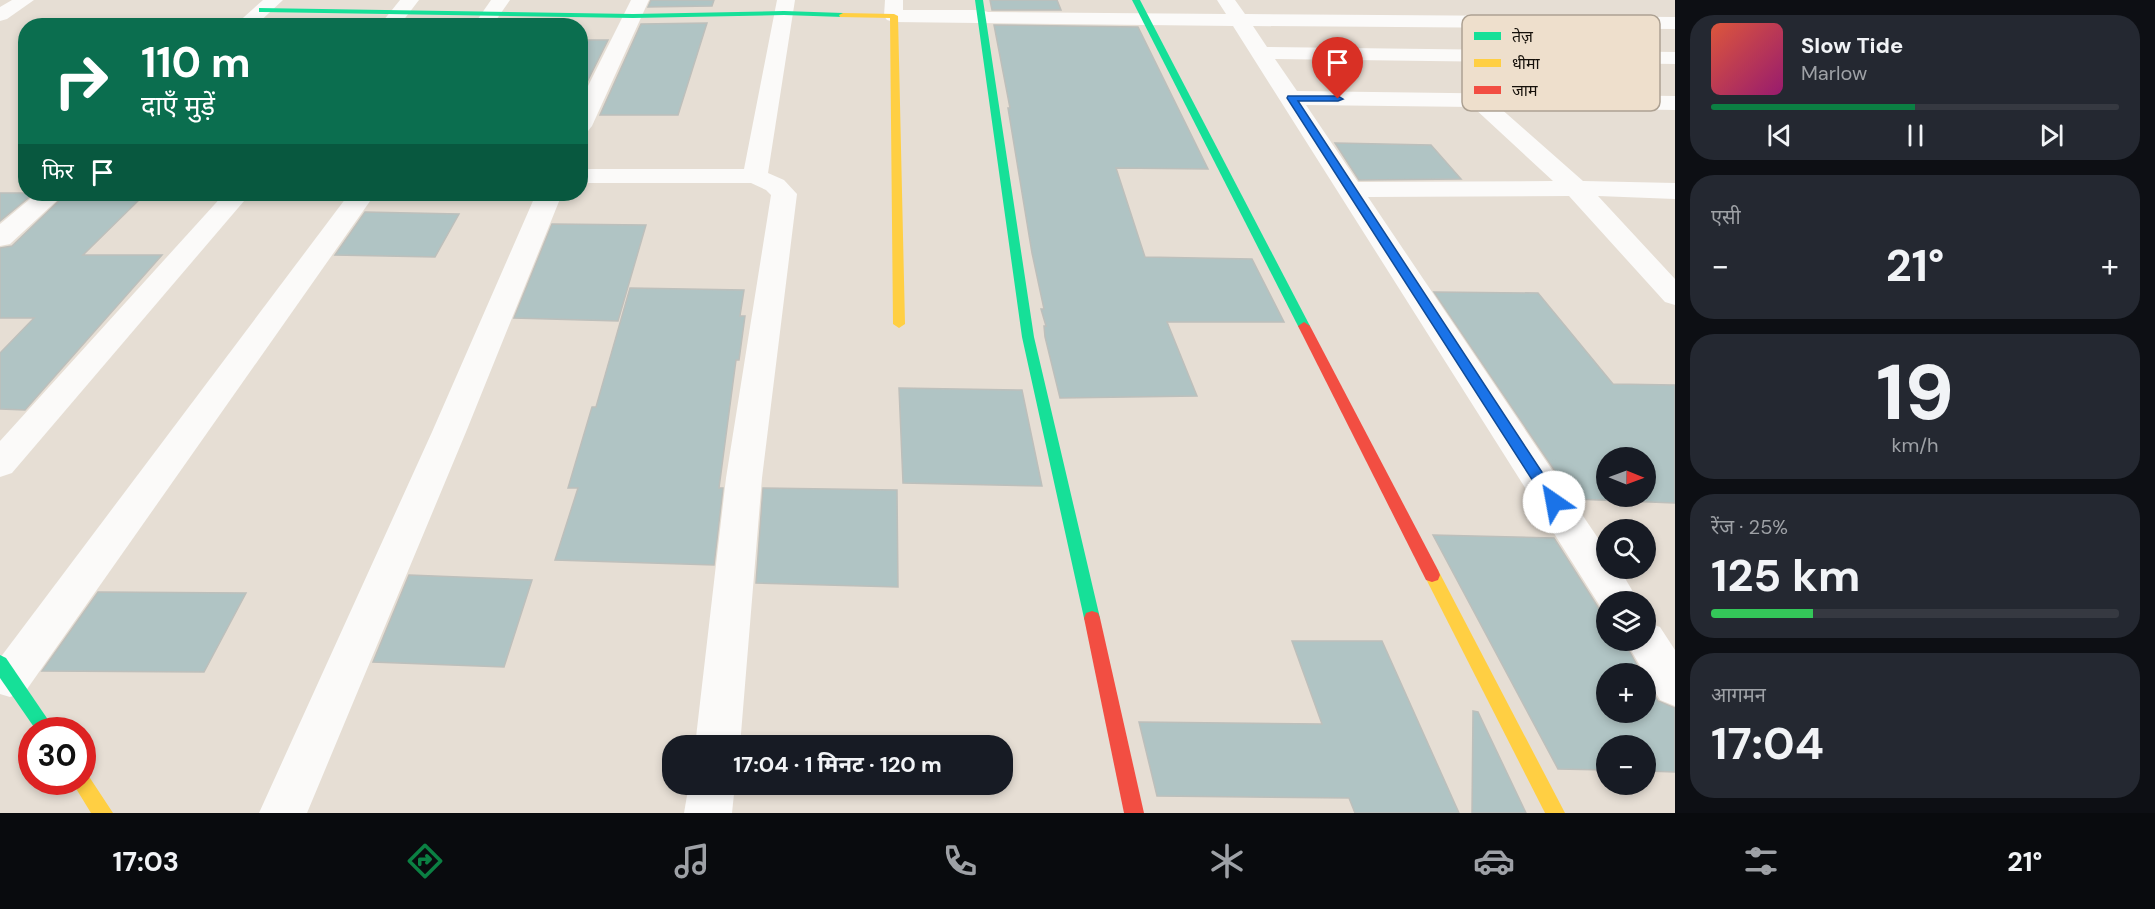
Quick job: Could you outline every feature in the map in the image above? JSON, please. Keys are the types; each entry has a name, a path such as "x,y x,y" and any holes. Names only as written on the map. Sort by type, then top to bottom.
{"street":[{"path":"0,15 25,0"},
{"path":"1136,0 1555,813"},
{"path":"253,18 268,5 399,13 785,7 894,8 1145,19 1233,10 1462,17"},
{"path":"755,176 785,7"},
{"path":"588,109 637,8"},
{"path":"894,8 899,324"},
{"path":"1233,10 1612,591"},
{"path":"980,11 1028,337 1134,813"},
{"path":"1660,23 1675,23"},
{"path":"1261,52 1462,55"},
{"path":"1660,58 1675,58"},
{"path":"1291,98 1462,100"},
{"path":"1660,103 1675,103"},
{"path":"1491,111 1576,188 1675,296"},
{"path":"588,176 755,176 776,185 784,194 744,478 718,735"},
{"path":"1351,190 1576,188 1675,191"},
{"path":"0,238 43,201"},
{"path":"0,464 231,201"},
{"path":"37,717 5,670 357,201"},
{"path":"283,813 449,432 546,201"},
{"path":"1652,651 1675,686"},
{"path":"90,795 103,813"},
{"path":"708,813 710,795"}],"building":[{"path":"651,0 714,0 712,6 648,7"},
{"path":"990,0 1057,0 1061,10 992,10"},
{"path":"707,23 678,115 600,115 641,24"},
{"path":"994,25 1138,27 1208,169 1116,168 1145,257 1252,259 1284,322 1167,322 1197,396 1060,398 1045,337 1044,326 1046,326 1041,309 1044,309 1032,253 1008,108 1010,108"},
{"path":"588,40 608,40 588,80"},
{"path":"1335,143 1431,145 1461,179 1359,180"},
{"path":"0,193 18,193 18,201 24,201 0,221"},
{"path":"59,201 138,201 83,255 162,255 25,410 0,409 0,353 34,318 0,318 0,248 12,246"},
{"path":"365,212 459,214 435,257 335,255"},
{"path":"552,224 646,225 618,321 514,318"},
{"path":"630,288 744,290 740,316 745,316 739,360 736,360 719,488 723,488 714,565 555,560 578,488 568,488 592,407 596,407"},
{"path":"1434,292 1538,293 1613,384 1675,385 1675,503 1656,502 1656,447 1596,447 1596,500 1574,499"},
{"path":"899,388 1022,390 1042,486 903,483"},
{"path":"763,488 897,490 898,587 756,583"},
{"path":"1433,535 1554,538 1596,604 1596,651 1629,651 1636,663 1596,663 1596,723 1656,723 1656,698 1658,701 1675,708 1675,772 1656,771 1656,735 1596,735 1596,770 1558,769"},
{"path":"409,575 532,580 504,667 373,662"},
{"path":"98,592 246,593 204,672 42,671"},
{"path":"1292,641 1382,641 1459,813 1355,813 1349,798 1157,796 1139,722 1322,724"},
{"path":"1473,711 1478,712 1526,813 1472,813"}],"traffic: fast":[{"path":"979,0 1028,337 1092,618"},
{"path":"1136,0 1304,326"},
{"path":"262,10 633,16 784,13 843,15"},
{"path":"0,663 37,717"}],"traffic: slow":[{"path":"843,15 894,16 899,324"},
{"path":"1432,575 1555,813"},
{"path":"90,795 103,813"}],"traffic: jam":[{"path":"1304,326 1432,575"},
{"path":"1092,618 1134,813"}],"route":[{"path":"1338,99 1291,98 1554,502"}]}
